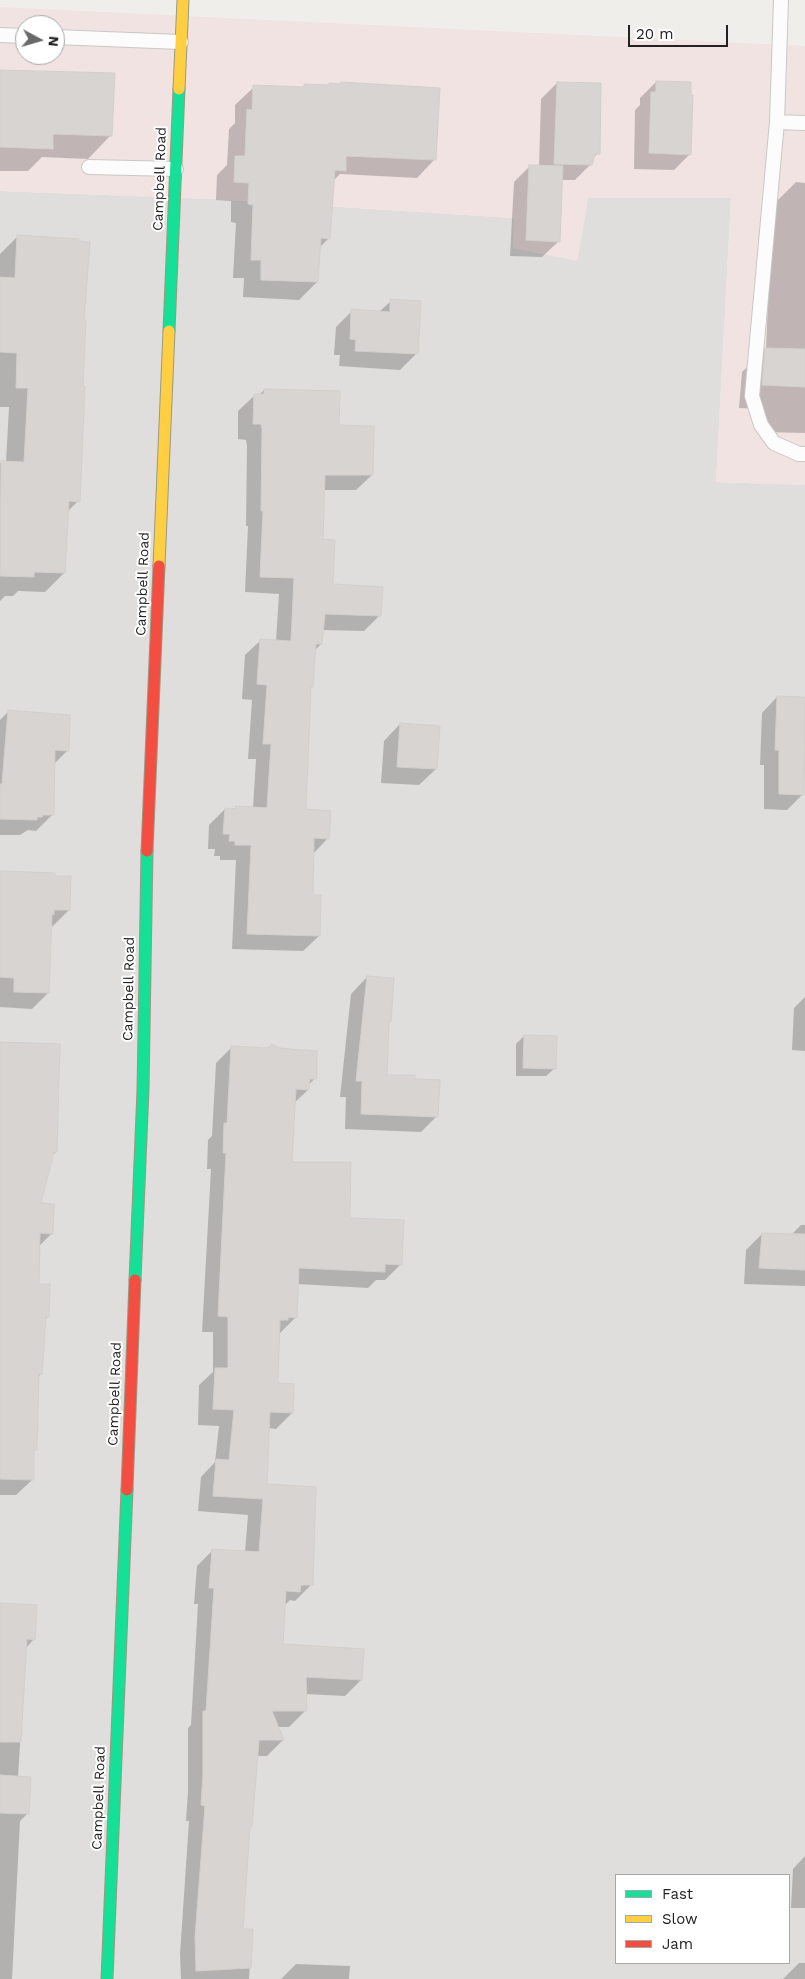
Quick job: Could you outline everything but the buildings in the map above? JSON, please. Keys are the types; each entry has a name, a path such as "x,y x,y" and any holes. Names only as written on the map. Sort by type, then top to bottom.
{"street":[{"name":"Campbell Road","path":"107,1979 142,1090 148,814 183,0"}],"lane":[{"path":"781,0 777,122 752,396 761,425 774,443 799,454 805,454"},
{"path":"0,35 15,36"},
{"path":"65,37 181,42"},
{"path":"777,122 805,123"},
{"path":"88,167 176,169"}],"shaded area":[{"path":"0,7 805,46 805,485 716,482 731,198 588,198 577,261 513,248 514,218 214,199 0,191"},
{"path":"0,191 214,199 514,218 577,261 588,198 731,198 716,482 805,485 805,1979 0,1979"}],"traffic: fast":[{"path":"169,331 179,89"},
{"path":"135,1280 143,1090 147,851"},
{"path":"107,1979 127,1490"}],"traffic: slow":[{"path":"179,89 183,0"},
{"path":"159,566 169,331"}],"traffic: jam":[{"path":"147,851 159,566"},
{"path":"127,1490 135,1280"}]}
